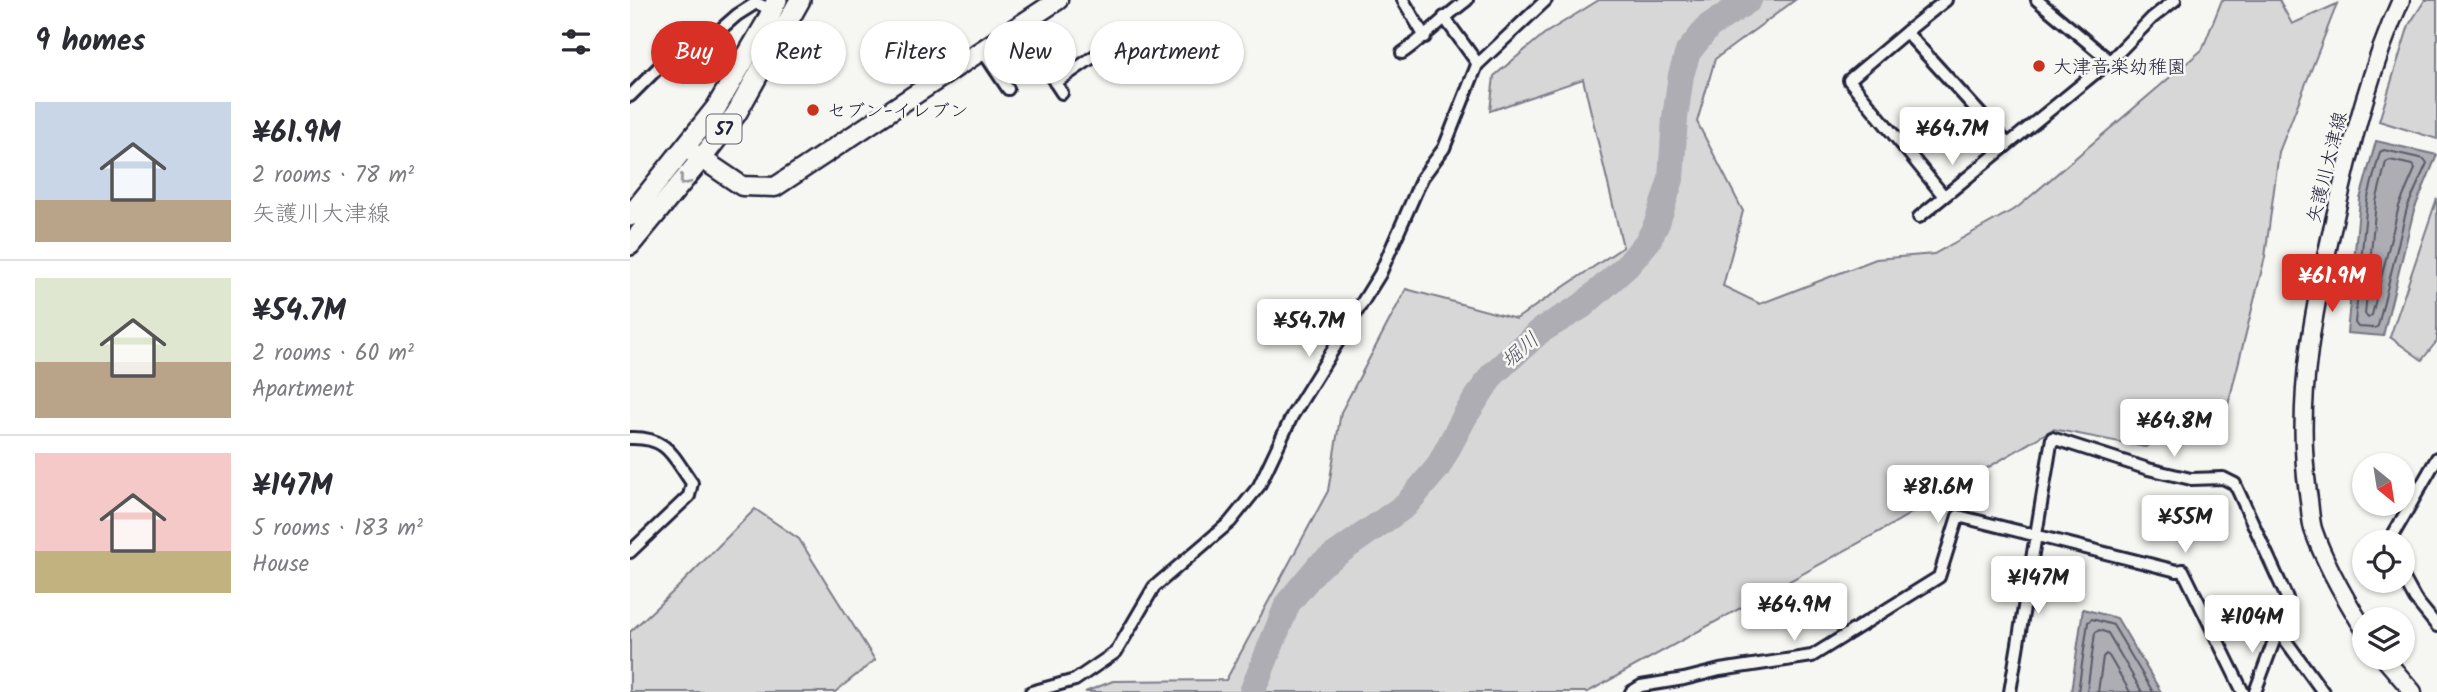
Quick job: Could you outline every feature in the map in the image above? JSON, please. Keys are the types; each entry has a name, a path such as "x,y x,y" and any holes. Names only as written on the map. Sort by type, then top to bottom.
{"highway":[{"name":"57","path":"630,216 736,114 800,0"},
{"name":"57","path":"630,245 694,153 774,5"}],"main road":[{"path":"1026,21 1058,0"},
{"name":"矢護川大津線","path":"2352,610 2313,529 2303,457 2304,382 2317,291 2353,136 2391,21 2401,0"},
{"path":"694,153 742,186 775,187 982,50"},
{"path":"2394,670 2413,692"}],"street":[{"path":"1403,0 1425,37"},
{"path":"1402,53 1425,37 1444,17 1467,0"},
{"path":"1031,692 1076,680 1116,652 1154,587 1230,522 1259,486 1292,416 1380,274 1422,178 1444,148 1478,64 1546,0"},
{"path":"1943,195 1849,80 1946,0"},
{"path":"2037,0 2110,61"},
{"path":"1919,216 2110,61 2152,18 2175,0"},
{"path":"630,96 671,54 721,29 756,3 774,5"},
{"path":"1444,17 1478,64"},
{"path":"1906,32 2007,143"},
{"path":"982,50 1008,89"},
{"path":"1076,74 1090,63"},
{"path":"630,438 656,439 669,451 692,483 688,496 630,552"},
{"path":"2010,692 2052,438 2148,469 2192,480 2224,478 2235,484 2287,598 2255,692"},
{"path":"2396,530 2437,458"},
{"path":"1631,692 1641,686 1720,670 1812,656 1939,577 1958,516 2177,571 2183,570 2243,692"},
{"path":"2412,593 2436,619"},
{"path":"2278,630 2323,692"}],"shaded area":[{"path":"1599,0 1795,0 1715,59 1697,122 1743,211 1723,286 1760,304 1876,259 1934,254 2018,207 2202,50 2222,0 2279,0 2292,24 2337,4 2279,152 2265,257 2227,409 2145,447 2053,429 1886,528 1588,692 1085,692 1113,681 1226,680 1328,491 1341,412 1406,289 1516,319 1623,247 1583,79 1490,111 1494,76 1544,34"},
{"path":"2425,0 2437,0 2437,139 2379,121 2409,25"},
{"path":"2437,198 2437,341 2422,360 2390,337"},
{"path":"755,509 799,539 875,660 835,692 630,692 630,632"}],"water":[{"path":"2376,141 2437,155 2414,210 2383,336 2347,333 2360,199"},
{"path":"2083,609 2117,618 2161,692 2071,692"}],"waterway":[{"name":"堀川","path":"1252,692 1288,603 1318,567 1406,505 1438,467 1465,416 1492,375 1540,331 1582,306 1628,265 1648,241 1657,223 1671,179 1675,118 1681,75 1688,52 1709,26 1749,0"}],"place":[{"name":"大津音楽幼稚園","path":"2039,66"},
{"name":"セブン-イレブン","path":"813,110"}]}
